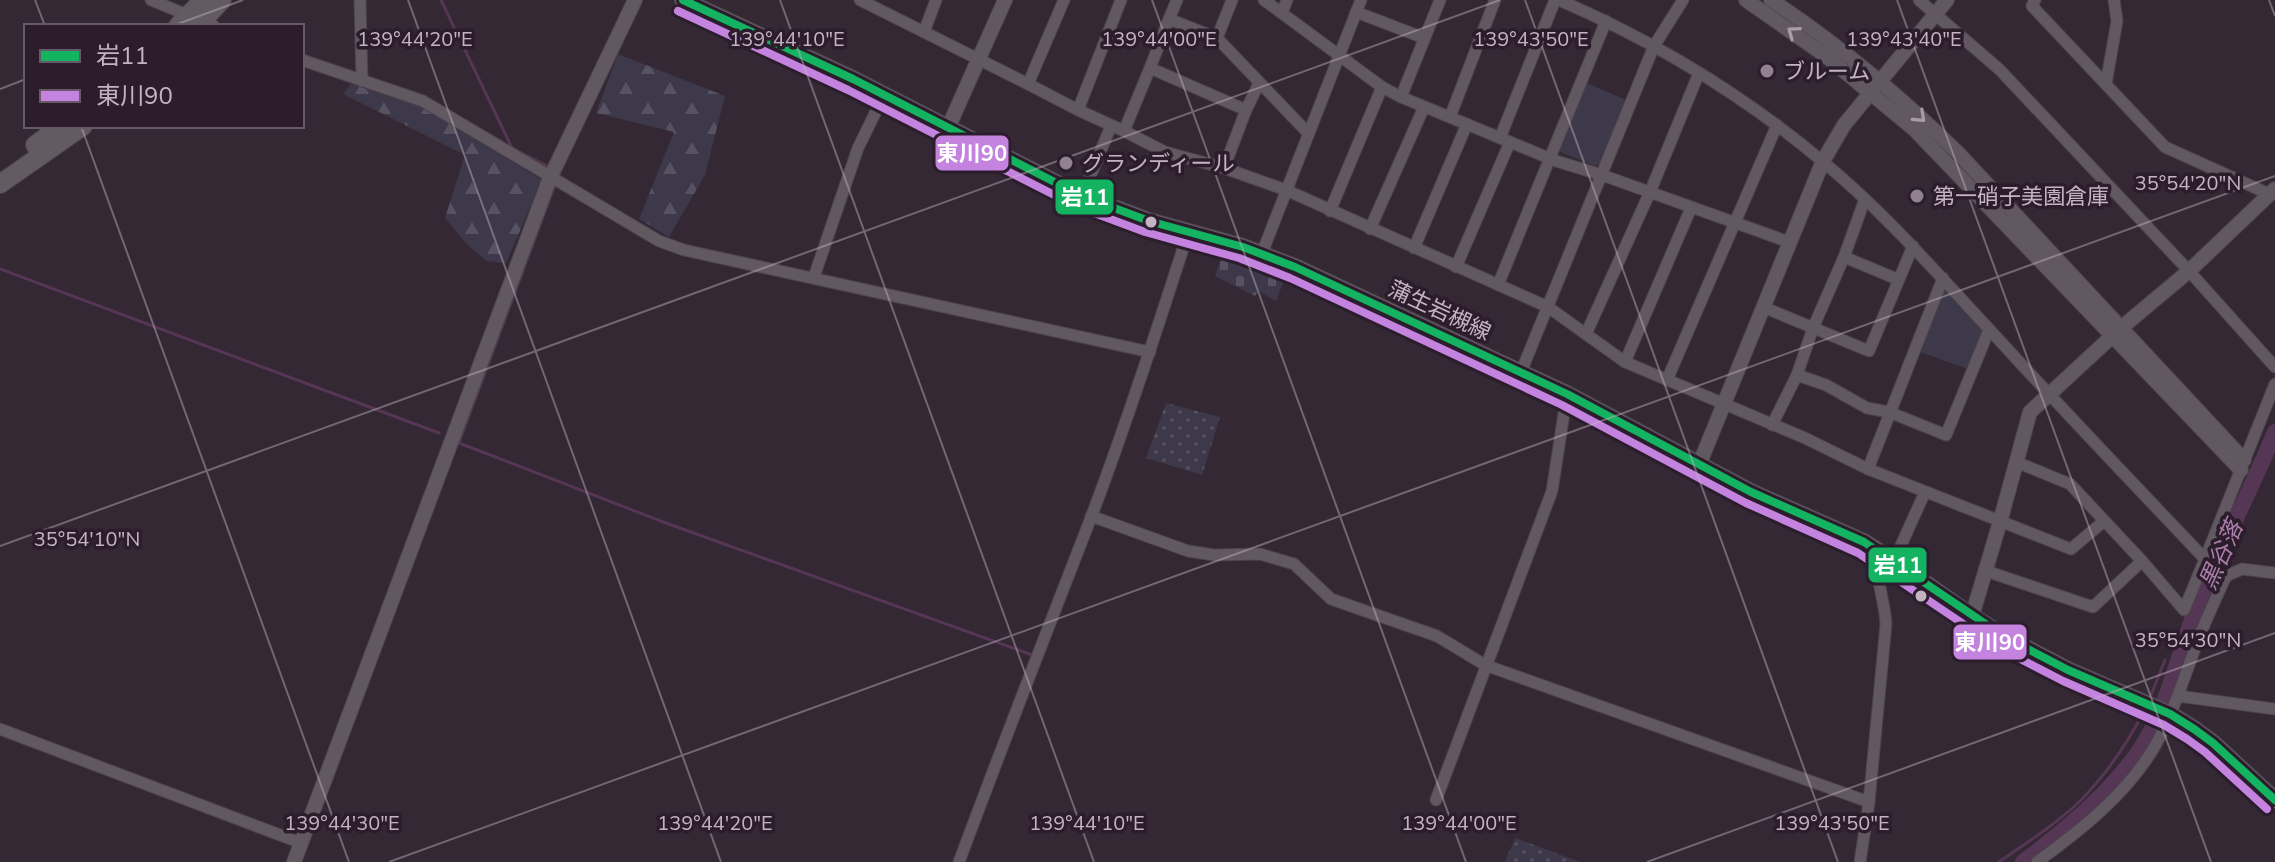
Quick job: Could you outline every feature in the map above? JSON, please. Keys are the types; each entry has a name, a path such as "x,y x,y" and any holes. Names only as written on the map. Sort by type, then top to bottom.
{"highway":[{"path":"196,23 203,0"},
{"path":"196,23 222,0"},
{"path":"0,170 58,128"},
{"path":"0,184 80,128"}],"main road":[{"name":"蒲生岩槻線","path":"683,0 783,45 1082,196 1188,233 1262,253 1295,267 1567,394 1751,492 1880,551 2005,637 2054,664 2163,711 2213,743 2275,800"}],"street":[{"path":"151,0 196,23"},
{"path":"360,0 362,81"},
{"path":"294,862 550,178 635,0"},
{"path":"860,0 878,4 924,32 1165,152 1224,168 1286,190 1548,307 1625,362 1868,469 2071,549 2104,521"},
{"path":"924,32 936,0"},
{"path":"948,128 1005,0"},
{"path":"1028,84 1064,0"},
{"path":"1078,110 1121,0"},
{"path":"1124,131 1177,0"},
{"path":"1217,38 1232,0"},
{"path":"1264,0 1382,87 1401,97 1549,158 1789,242"},
{"path":"1282,13 1287,0"},
{"path":"1401,97 1440,0"},
{"path":"1450,117 1495,0"},
{"path":"1456,267 1557,0 1606,21 1699,73 1777,125 1823,161 1913,246 2205,559"},
{"path":"1521,372 1654,46 1683,0"},
{"path":"1746,0 1875,85 1959,154 2117,332 2243,465"},
{"path":"1771,0 1835,44 1875,85"},
{"path":"1919,0 2000,70 2275,367"},
{"path":"1699,465 1823,161 1844,125 1947,0"},
{"path":"1972,616 2030,412 2189,271 2272,191 2165,147 2032,6 2035,0"},
{"path":"2106,84 2117,21 2114,0"},
{"path":"1262,253 1359,6 1424,38"},
{"path":"1169,19 1217,38 1308,133"},
{"path":"1498,285 1606,21"},
{"path":"304,61 423,101 659,241 684,250 1150,352"},
{"path":"1150,68 1246,110"},
{"path":"1586,334 1699,73"},
{"path":"1224,168 1259,83"},
{"path":"1330,211 1382,87"},
{"path":"814,277 858,148 884,95"},
{"path":"1370,229 1424,107"},
{"path":"1414,248 1467,124"},
{"path":"1667,380 1777,125"},
{"path":"1082,196 1111,126"},
{"path":"1772,425 1797,375 1865,199"},
{"path":"1625,362 1691,208"},
{"path":"959,862 1091,516 1150,352 1188,233"},
{"path":"1763,307 1869,351 1913,246"},
{"path":"1844,257 1897,279"},
{"path":"1868,469 1943,278"},
{"path":"1797,375 1826,385 1867,408 1889,412 1946,435 1989,330"},
{"path":"2016,462 2070,484 2184,610 2275,384"},
{"path":"1436,800 1552,491 1567,394"},
{"path":"1894,561 1925,492"},
{"path":"1091,516 1188,551 1214,555 1260,554 1294,564 1331,599 1437,636 1485,665 1869,802"},
{"path":"1860,862 1869,802 1886,624 1877,578 1876,564 1880,551"},
{"path":"1986,571 2093,607 2142,561"},
{"path":"2037,862 2114,799 2155,746 2163,711 2178,696 2226,576 2242,569 2275,573"},
{"path":"2178,696 2275,709"},
{"path":"0,729 301,843"}],"green space":[{"path":"618,54 725,96 705,175 669,237 639,219 674,132 596,113"},
{"path":"1585,82 1626,100 1600,164 1595,166 1560,152 1558,148"},
{"path":"351,84 422,107 542,180 506,263 486,261 445,218 465,155 343,94"},
{"path":"1224,250 1287,273 1276,301 1258,291 1255,296 1215,276"},
{"path":"1946,289 1983,329 1968,369 1920,352 1942,290"},
{"path":"1166,403 1220,417 1202,475 1146,458"},
{"path":"1515,838 1580,862 1505,862"}],"waterway":[{"path":"441,0 512,148 551,168"},
{"path":"556,182 459,443 666,523 1035,656"},
{"path":"0,269 439,433"},
{"name":"黒谷落","path":"2023,862 2096,801 2145,742 2162,708 2202,594 2275,432"},
{"path":"2149,700 2165,660"},
{"path":"1999,862 2079,802 2115,759 2144,711"}],"transit line":[{"name":"岩11","path":"683,0 853,79 1082,196 1149,221 1243,247 1295,267 1567,394 1751,492 1864,542 2005,637 2068,670 2170,714 2194,729 2275,800"},
{"name":"東川90","path":"678,11 848,90 1078,207 1145,232 1239,258 1290,278 1562,405 1746,503 1858,553 1999,648 2063,681 2164,725 2187,739 2267,809"}],"place":[{"name":"ブルーム","path":"1767,71"},
{"name":"グランディール","path":"1066,163"},
{"name":"第一硝子美園倉庫","path":"1917,196"}]}
